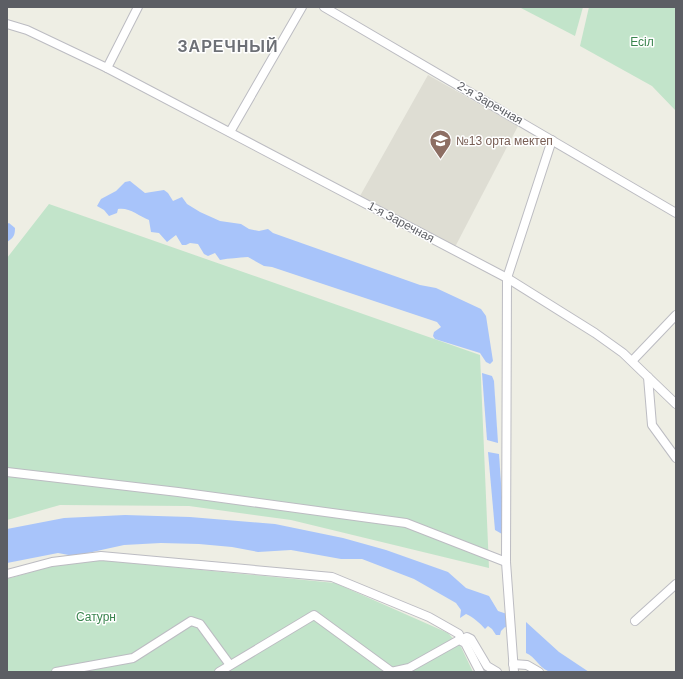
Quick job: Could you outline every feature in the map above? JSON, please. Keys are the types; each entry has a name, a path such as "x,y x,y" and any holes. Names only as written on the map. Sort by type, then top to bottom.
{"street":[{"path":"107,68 138,7"},
{"path":"230,132 302,7"},
{"name":"2-я Заречная","path":"324,7 676,213"},
{"name":"1-я Заречная","path":"7,24 27,30 107,68 507,278 595,333 633,360 648,378 676,404"},
{"path":"539,672 527,665 513,668 506,562 507,278 552,140"},
{"path":"633,360 676,315"},
{"path":"648,378 652,425 676,458"},
{"path":"7,472 178,492 406,523 506,562"},
{"path":"7,574 52,562 101,556 332,577 429,617 459,634 460,640 465,643 480,672"},
{"path":"635,620 676,584"},
{"path":"219,672 230,668 314,615 392,672 409,668 454,642 467,637 471,639 487,666 497,672"},
{"path":"56,672 133,658 191,621 200,624 230,668"}],"shaded area":[{"name":"№13 орта мектеп","path":"428,75 518,126 455,247 360,196"}],"green space":[{"path":"519,7 583,7 575,36"},
{"name":"Есіл","path":"589,7 676,7 676,111 652,86 580,46"},
{"path":"49,204 480,355 489,568 291,520 189,506 60,505 7,520 7,258"},
{"name":"Сатурн","path":"99,560 335,583 448,633 461,647 473,672 7,672 7,579 53,566"}],"water":[{"path":"130,181 145,193 164,190 173,201 182,197 187,204 220,221 241,224 249,229 259,231 268,229 273,233 420,285 436,288 481,309 486,316 493,361 490,364 486,362 480,353 435,339 433,336 434,332 441,327 437,322 272,267 264,266 248,257 220,260 215,253 208,256 204,254 198,244 190,243 182,245 176,235 167,242 159,233 151,232 149,220 134,212 126,209 118,209 117,213 109,216 104,210 97,206 101,199 116,191 125,182"},
{"path":"9,223 15,228 15,233 7,242 7,224"},
{"path":"482,373 492,376 494,381 498,443 487,440"},
{"path":"488,452 499,454 504,526 502,534 495,530"},
{"path":"125,515 190,517 275,524 343,538 386,550 448,572 466,588 489,596 498,611 507,614 508,628 505,627 501,631 500,635 496,635 488,626 485,629 476,620 466,614 460,618 461,610 456,603 414,579 362,559 341,559 291,550 258,552 232,547 161,543 124,545 74,556 58,553 7,563 7,529 64,518"},
{"path":"526,622 559,652 589,672 556,673 548,671 542,667 526,653"}],"place":[{"name":"№13 орта мектеп","path":"440,160"}],"district":[{"name":"ЗАРЕЧНЫЙ","path":"228,46"}]}
